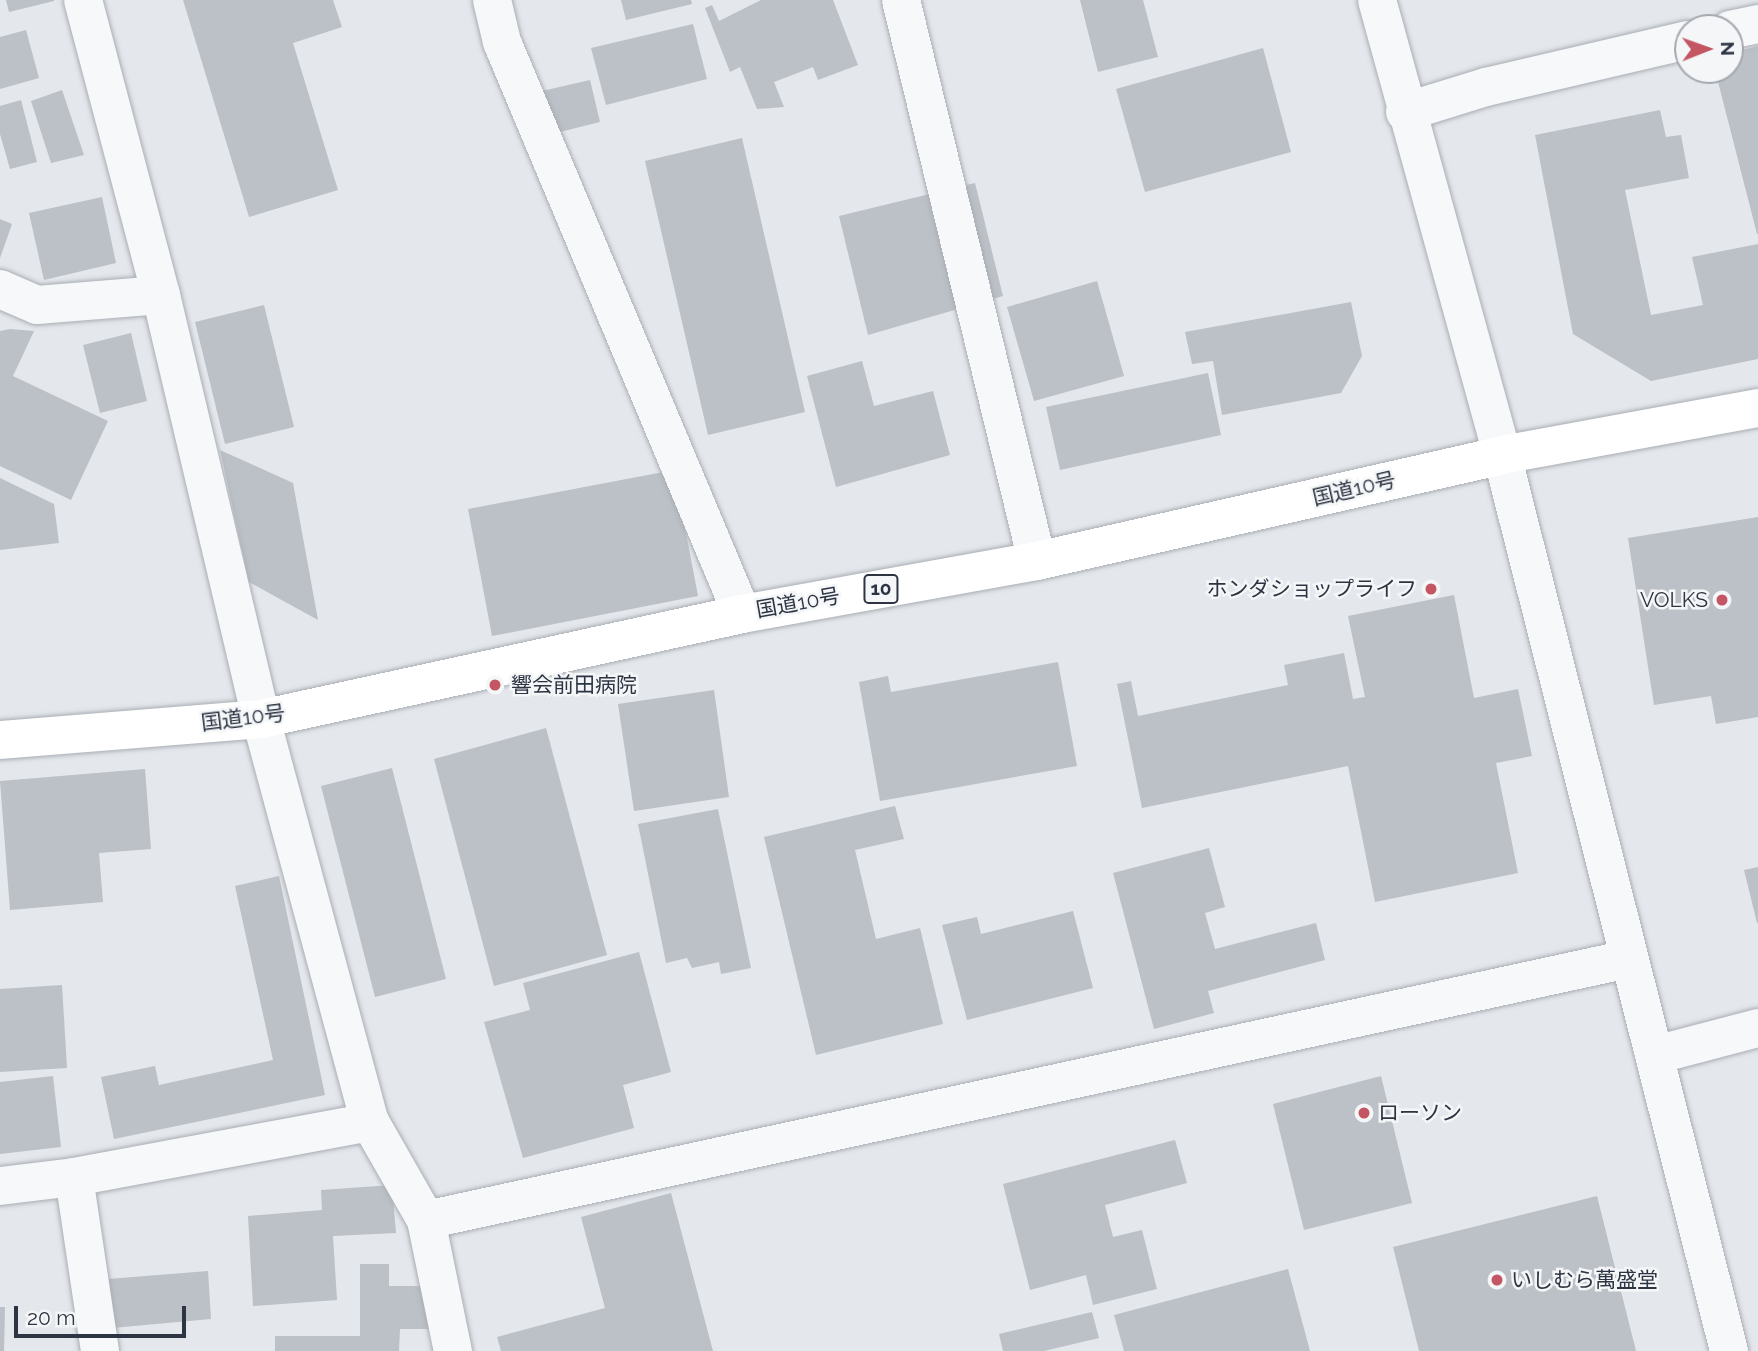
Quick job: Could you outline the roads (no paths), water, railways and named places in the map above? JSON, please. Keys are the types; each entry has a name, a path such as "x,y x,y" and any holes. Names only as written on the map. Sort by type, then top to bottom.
{"highway":[{"name":"国道10号","path":"0,740 261,719 742,614 1037,561 1502,455 1758,408"}],"street":[{"path":"83,0 161,295 261,719 370,1122 426,1220 453,1351"},
{"path":"492,0 502,42 742,614"},
{"path":"901,0 1037,561"},
{"path":"1377,0 1405,112 1502,455 1729,1351"},
{"path":"1405,112 1486,87 1674,43"},
{"path":"0,289 37,304 161,295"},
{"path":"426,1220 1628,959"},
{"path":"1655,1055 1758,1028"},
{"path":"0,1186 74,1177 370,1122"},
{"path":"74,1177 100,1351"}],"place":[{"name":"ホンダショップライフ","path":"1431,589"},
{"name":"VOLKS","path":"1722,600"},
{"name":"響会前田病院","path":"495,685"},
{"name":"ローソン","path":"1364,1113"},
{"name":"いしむら萬盛堂","path":"1497,1280"}]}
